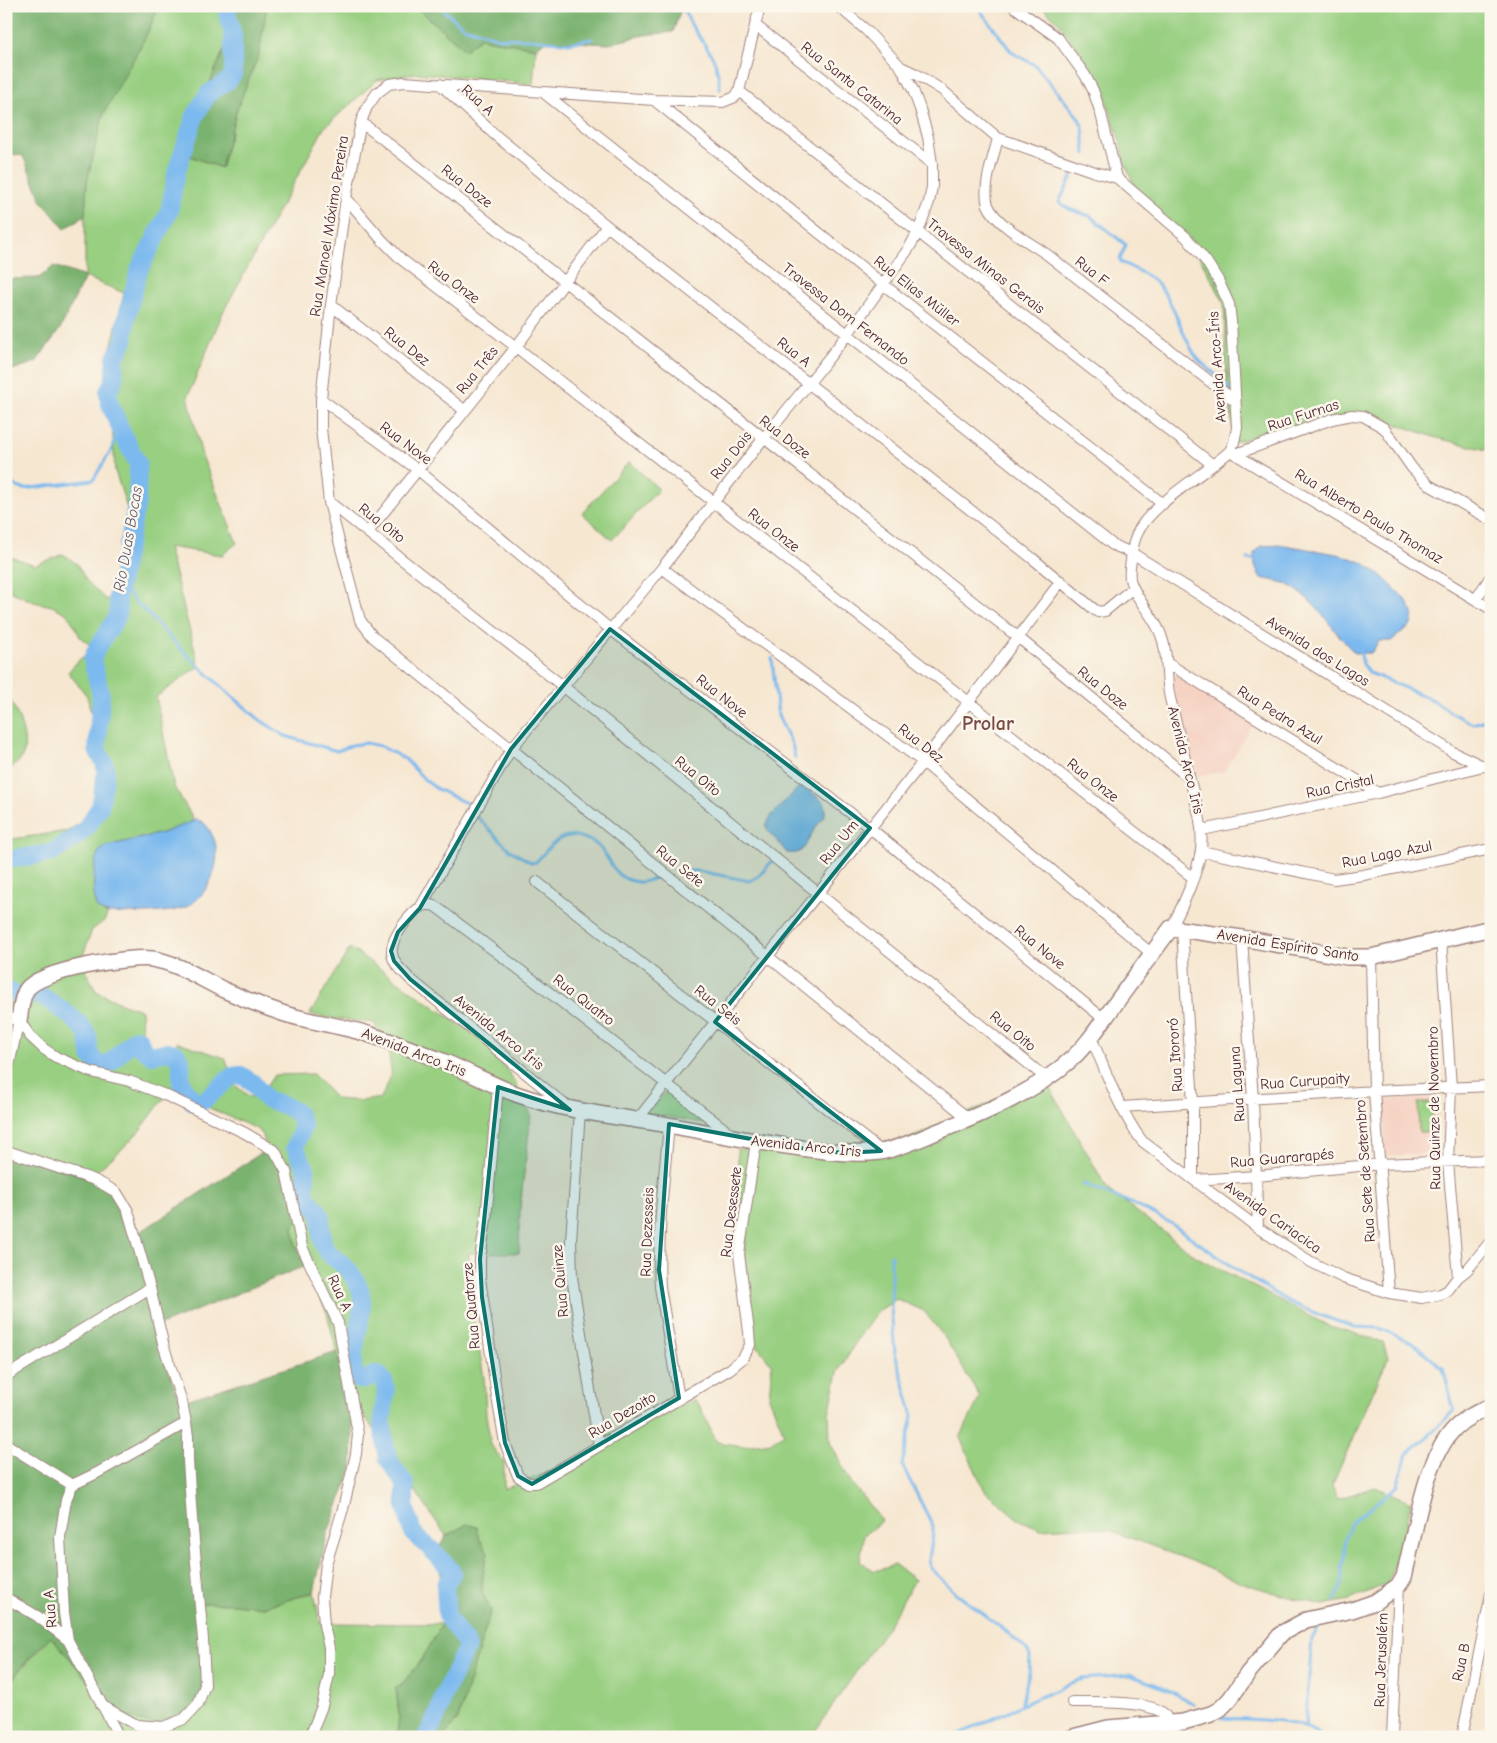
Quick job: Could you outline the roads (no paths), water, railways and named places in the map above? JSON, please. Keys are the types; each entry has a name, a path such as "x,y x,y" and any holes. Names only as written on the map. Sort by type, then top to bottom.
{"street":[{"path":"739,92 760,6"},
{"path":"838,6 866,30 901,67 942,90 998,138 1117,178"},
{"path":"1013,6 1058,38 1085,75 1093,90 1117,178"},
{"name":"Rua Santa Catarina","path":"755,25 932,164"},
{"name":"Rua Dois","path":"420,908 511,749 662,568 847,335 901,262 924,217 932,187 932,164 928,137 920,109 901,67"},
{"name":"Rua Manoel Máximo Pereira","path":"373,637 365,628 358,615 329,502 321,428 321,399 331,305 346,198 361,122 372,98 389,84 404,82 654,100 723,102 735,97 739,92"},
{"name":"Rua A","path":"440,84 494,134 607,226 809,382 1062,581 1098,612 1105,611 1133,588"},
{"name":"Travessa Minas Gerais","path":"739,92 1213,465"},
{"name":"Travessa Dom Fernando","path":"544,93 1114,545 1132,553"},
{"name":"Rua Elias Müller","path":"654,100 1162,504"},
{"name":"Rua Doze","path":"361,122 1019,638 1189,778"},
{"name":"Rua F","path":"998,138 987,182 986,197 992,211 1000,221 1051,258 1235,401"},
{"name":"Avenida Arco-Íris","path":"1117,178 1186,237 1202,255 1218,280 1229,304 1237,428 1233,453"},
{"name":"Rua Onze","path":"346,198 401,259 516,346 1192,877"},
{"name":"Rua Três","path":"368,532 516,346 607,226"},
{"name":"Rua Dez","path":"331,305 464,410"},
{"name":"Rua Nove","path":"321,399 418,470 610,629 870,828 1104,1019"},
{"name":"Rua Furnas","path":"1233,453 1332,419 1359,416 1384,428 1412,468 1429,485 1491,520"},
{"path":"1132,553 1138,532 1149,516 1213,465 1233,453"},
{"name":"Rua Alberto Paulo Thomaz","path":"1233,453 1491,608"},
{"name":"Rua Oito","path":"329,502 564,687 1046,1078"},
{"name":"Avenida Arco Iris","path":"13,1019 31,985 37,981 67,970 114,960 132,958 163,961 226,990 288,1015 353,1029 388,1040 448,1064 498,1087 539,1101 575,1110 756,1142 843,1153 882,1152 969,1119 1020,1094 1046,1078 1069,1061 1091,1037 1152,954 1177,929 1201,851 1202,830 1200,815 1189,778 1168,684 1165,646 1159,629 1133,588 1130,574 1132,553"},
{"name":"Avenida dos Lagos","path":"1132,553 1453,752 1487,767"},
{"name":"Rua Dez","path":"662,568 923,762 1152,954"},
{"path":"1476,599 1491,576"},
{"name":"Rua Um","path":"637,1120 923,762 1062,581"},
{"name":"Rua Sete","path":"373,637 969,1119"},
{"name":"Rua Pedra Azul","path":"1167,663 1378,793"},
{"name":"Rua Cristal","path":"1202,830 1378,793 1487,767"},
{"name":"Rua Lago Azul","path":"1201,851 1334,878 1363,875 1491,849"},
{"name":"Rua Seis","path":"537,882 882,1152"},
{"name":"Rua Quatro","path":"420,908 430,905 435,906 532,979 735,1138"},
{"name":"Avenida Arco Íris","path":"420,908 398,932 391,951 394,961 410,979 575,1110"},
{"name":"Avenida Espírito Santo","path":"1177,929 1242,938 1347,957 1371,957 1491,928"},
{"name":"Rua Itororó","path":"1177,929 1193,1103 1194,1179"},
{"name":"Rua Laguna","path":"1242,938 1253,1100 1258,1228"},
{"name":"Rua Quinze de Novembro","path":"1441,939 1451,1087 1448,1162 1458,1277"},
{"name":"Rua Sete de Setembro","path":"1371,957 1374,1091 1390,1293"},
{"path":"6,1079 13,1019"},
{"name":"Rua A","path":"13,1019 44,1049 56,1057 91,1072 129,1081 165,1095 245,1133 275,1151 286,1171 302,1246 338,1323 358,1434 356,1454 343,1509 326,1564 322,1596 324,1625 329,1648 329,1674 322,1706 310,1737"},
{"name":"Avenida Cariacica","path":"1091,1037 1122,1107 1142,1141 1258,1228 1327,1271 1390,1293 1422,1298 1431,1297 1448,1290 1491,1241"},
{"name":"Rua Curupaity","path":"1122,1107 1374,1091 1491,1086"},
{"name":"Rua Quatorze","path":"498,1087 480,1259 480,1278 505,1443 518,1476 528,1483"},
{"name":"Rua Quinze","path":"575,1110 571,1240 572,1277 599,1446"},
{"name":"Rua Dezesseis","path":"668,1125 659,1240 659,1270 660,1287 679,1398"},
{"path":"6,1142 6,1159"},
{"name":"Rua Desessete","path":"730,1369 743,1358 750,1345 750,1332 739,1254 756,1142"},
{"path":"7,1151 92,1179 117,1193 128,1210 164,1347 182,1402 186,1423 204,1639 205,1685 198,1704 184,1719 163,1727 138,1725 101,1704"},
{"name":"Rua Guararapés","path":"1194,1179 1257,1176 1380,1164 1491,1160"},
{"path":"6,1376 150,1288"},
{"name":"Rua Dezoito","path":"528,1483 536,1483 730,1369"},
{"path":"1073,1737 1108,1728 1198,1718 1220,1709 1230,1699 1248,1673 1276,1639 1295,1625 1318,1616 1363,1607 1375,1602 1399,1585 1404,1577 1423,1495 1440,1451 1454,1429 1465,1420 1491,1406"},
{"path":"6,1444 72,1485 186,1423"},
{"name":"Rua A","path":"72,1485 66,1500 60,1537 64,1613 68,1640 119,1737"},
{"name":"Rua Jerusalém","path":"1392,1737 1399,1585"},
{"name":"Rua B","path":"1462,1737 1491,1594"},
{"path":"6,1598 37,1616 68,1640"},
{"path":"1072,1702 1128,1704 1152,1708 1165,1715 1168,1722"}],"water":[{"path":"1284,545 1342,555 1364,563 1385,579 1406,600 1413,613 1411,625 1391,641 1379,641 1371,653 1355,653 1307,598 1287,584 1261,578 1255,566 1254,553 1262,546"},
{"path":"801,787 807,789 824,802 826,809 824,817 815,828 804,848 796,853 787,853 766,826 771,816"},
{"path":"196,820 206,825 215,841 217,851 216,862 209,884 195,901 181,909 150,913 112,914 97,908 94,897 94,872 96,857 101,850 107,846 162,833"}],"waterway":[{"name":"Rio Duas Bocas","path":"6,860 52,853 80,834 100,807 106,773 104,762 97,750 101,695 92,659 117,617 117,597 137,502 138,464 109,402 108,392 114,379 115,358 124,340 126,320 139,270 169,212 177,170 195,116 208,94 229,80 233,74 233,35 227,12 229,6"},
{"path":"438,6 464,27 499,38 569,43 592,39"},
{"path":"683,6 689,21 715,62 720,89"},
{"path":"977,6 1010,50 1035,65 1078,117 1083,127 1085,154"},
{"path":"1072,176 1059,202 1069,209 1090,216 1126,245 1120,259 1121,262 1152,279 1160,286 1198,359 1224,382 1231,391"},
{"path":"6,480 24,489 93,480 111,451 117,433 115,415"},
{"path":"1248,559 1257,560"},
{"path":"119,584 189,657 225,690 260,720 285,736 337,751 352,745 366,743 380,746 405,759 425,780 437,789 470,805 473,809"},
{"path":"1360,651 1363,664 1370,673 1433,700 1473,724 1491,718"},
{"path":"772,658 778,716 792,744 795,758"},
{"path":"475,815 510,850 532,863 536,862 556,841 568,836 575,836 595,844 622,877 641,882 661,876"},
{"path":"689,871 699,871 750,881 759,876 773,860"},
{"name":"Rio Duas Bocas","path":"6,990 23,997 37,994 66,1012 85,1031 88,1037 91,1056 99,1064 110,1063 135,1038 139,1039 144,1050 152,1055 168,1051 177,1054 181,1062 181,1082 193,1102 203,1101 232,1076 241,1075 252,1082 266,1099 295,1111 300,1118 303,1126 295,1147 306,1169 305,1196 320,1214 322,1239 326,1250 352,1275 362,1296 362,1311 354,1354 354,1373 358,1380 365,1380 376,1374 385,1383 386,1390 382,1424 388,1459 405,1484 405,1505 412,1531 452,1571 445,1585 447,1617 467,1646 426,1737"},
{"path":"1083,1184 1133,1204 1169,1222 1234,1268 1289,1302 1354,1327 1379,1328 1413,1343 1443,1368 1454,1410 1434,1431 1407,1454 1397,1486 1351,1523 1346,1537 1341,1585 1335,1600"},
{"path":"891,1255 891,1309 895,1353 913,1416 902,1465 933,1526 929,1560 930,1567 958,1595 1007,1632 1027,1650 1030,1656 1029,1673 1021,1705"},
{"path":"1305,1727 1312,1639 1321,1623"},
{"path":"953,1737 1082,1679 1130,1675 1167,1689 1194,1704"},
{"path":"1222,1718 1289,1723 1302,1726 1322,1737"}],"district":[{"name":"Prolar","path":"988,723"}]}
